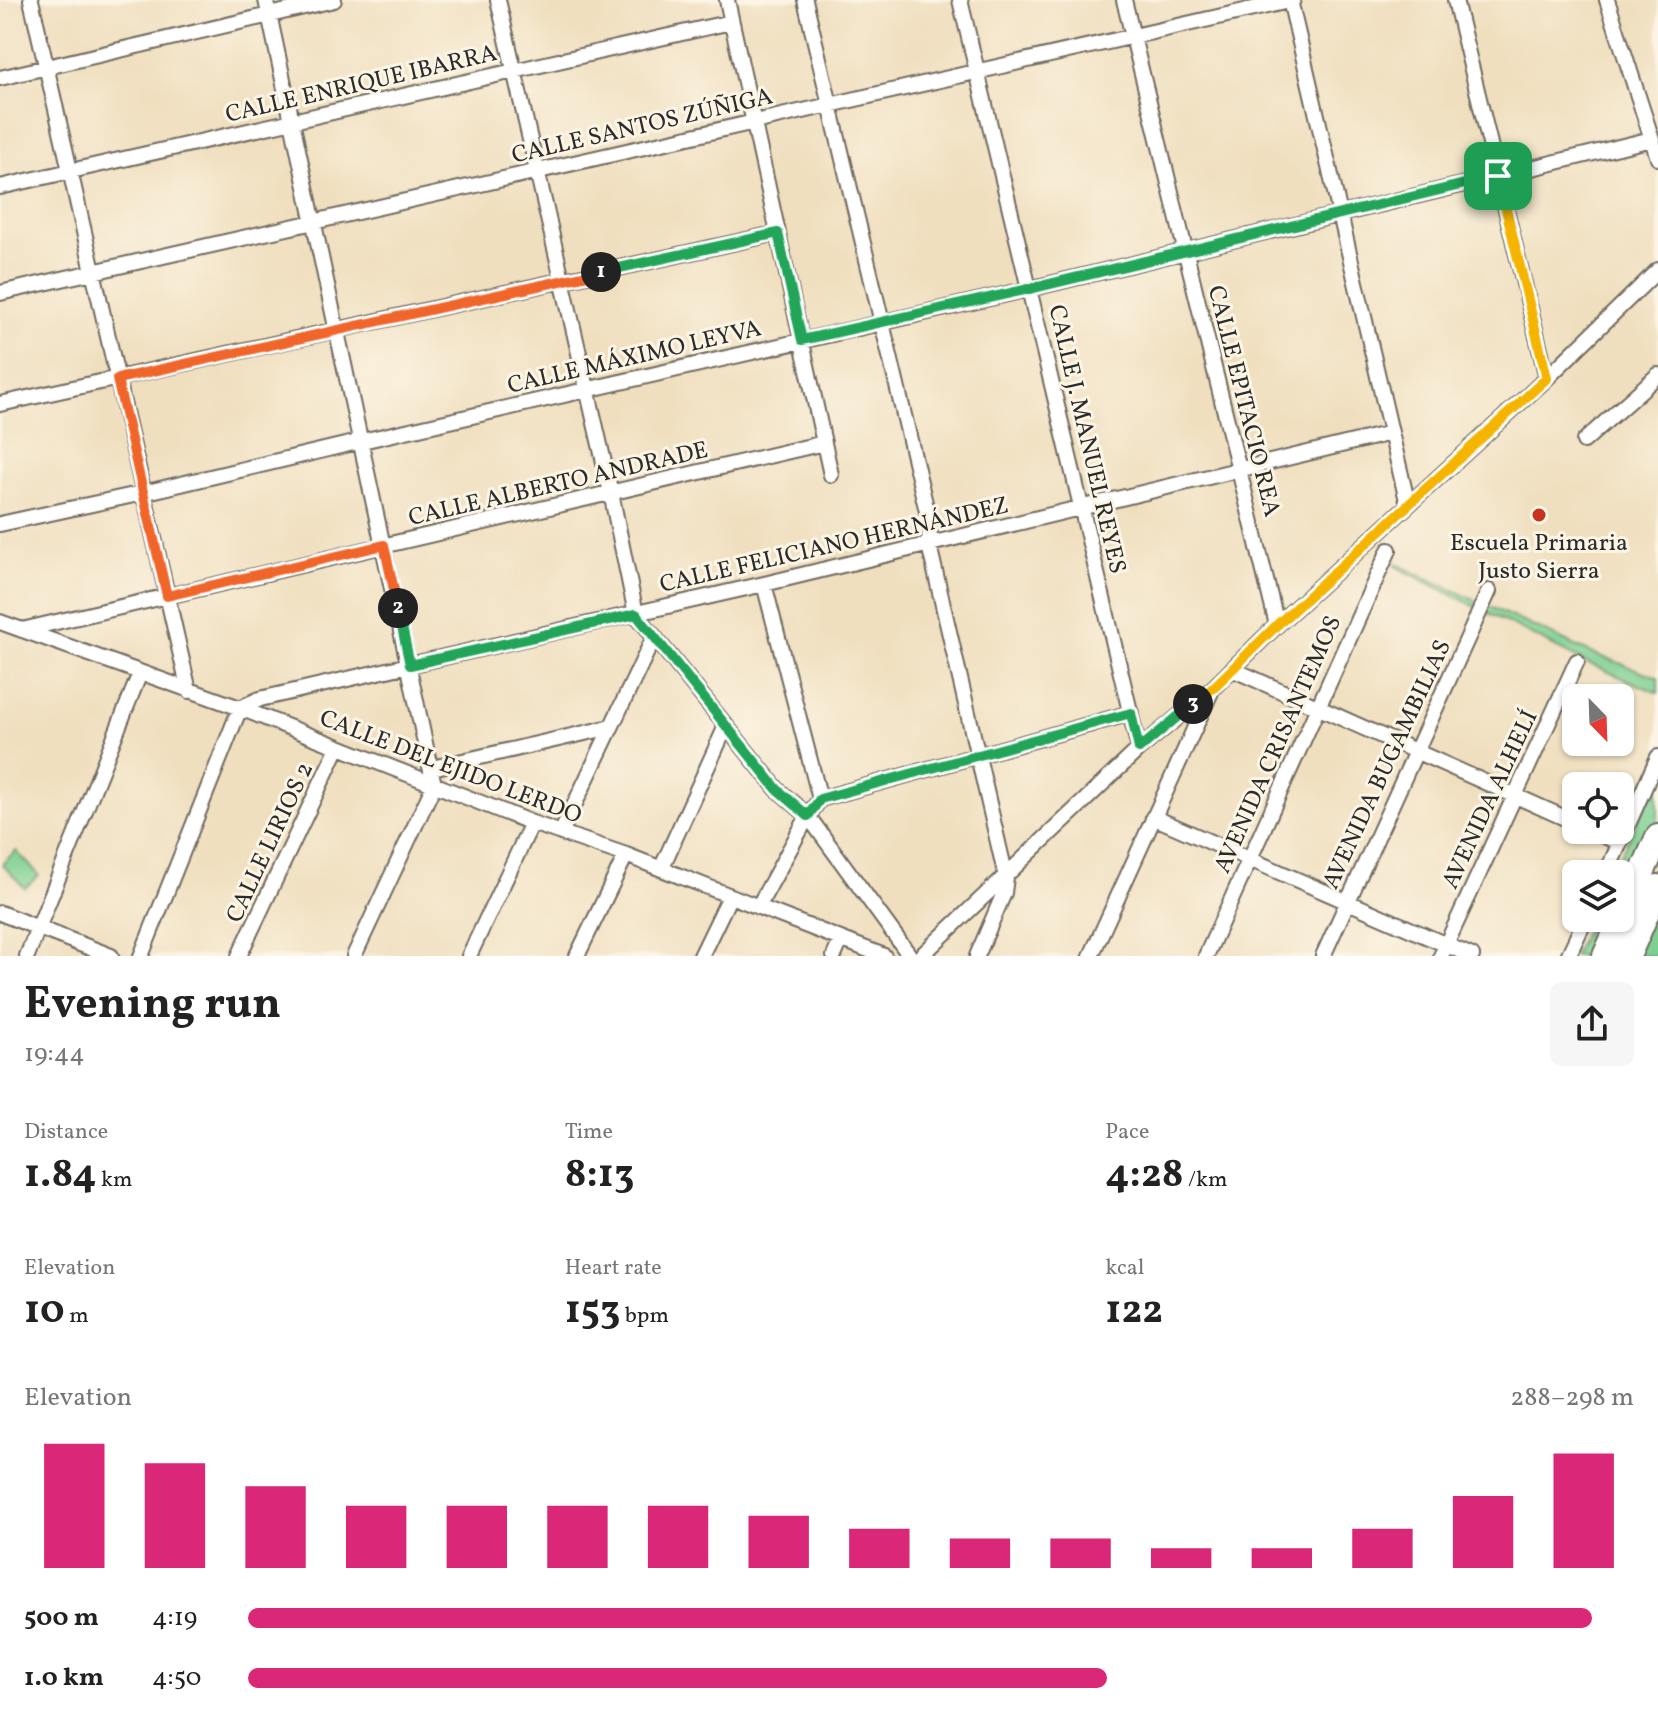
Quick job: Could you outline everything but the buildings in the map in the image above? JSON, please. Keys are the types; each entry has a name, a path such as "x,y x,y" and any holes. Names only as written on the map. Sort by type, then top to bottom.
{"main road":[{"path":"1605,956 1658,837"},
{"path":"1628,956 1658,887"}],"street":[{"path":"31,0 189,691"},
{"path":"0,78 268,8 334,0"},
{"path":"498,0 636,614 777,789 808,816 910,956"},
{"path":"727,0 831,475"},
{"path":"805,0 930,524 929,545 1006,877 1004,893 977,956"},
{"name":"CALLE J. MANUEL REYES","path":"960,0 1139,749"},
{"name":"CALLE EPITACIO REA","path":"1124,0 1277,625"},
{"path":"1291,0 1408,505"},
{"name":"CALLE SANTOS ZÚÑIGA","path":"0,293 1291,0"},
{"path":"1455,0 1547,378"},
{"path":"1607,0 1658,158"},
{"path":"268,8 434,785 354,956"},
{"name":"CALLE ENRIQUE IBARRA","path":"0,187 731,22"},
{"name":"CALLE MÁXIMO LEYVA","path":"0,524 1029,289 1652,139"},
{"path":"0,404 778,233"},
{"path":"921,956 1139,749 1213,688 1277,625 1547,378 1658,270"},
{"path":"1584,441 1658,375"},
{"name":"CALLE FELICIANO HERNÁNDEZ","path":"240,708 260,699 764,584 1391,433"},
{"name":"CALLE ALBERTO ANDRADE","path":"21,630 824,443"},
{"name":"AVENIDA CRISANTEMOS","path":"1206,956 1389,550"},
{"path":"764,584 820,799"},
{"name":"AVENIDA BUGAMBILIAS","path":"1323,956 1489,591"},
{"name":"CALLE DEL EJIDO LERDO","path":"0,622 240,708 884,956"},
{"path":"561,833 654,637"},
{"name":"AVENIDA ALHELÍ","path":"1444,950 1577,661"},
{"path":"1232,669 1562,817"},
{"path":"27,956 140,673"},
{"path":"1091,956 1213,688"},
{"path":"141,956 240,708"},
{"path":"758,907 820,799 1131,713"},
{"path":"661,869 726,726"},
{"path":"432,768 611,727"},
{"name":"CALLE LIRIOS 2","path":"239,956 338,747"},
{"path":"1634,811 1658,757"},
{"path":"1153,817 1348,901 1444,950 1472,956"},
{"path":"469,956 532,823"},
{"path":"577,956 626,855"},
{"path":"701,956 730,896"},
{"path":"0,913 111,956"},
{"path":"1568,956 1579,932"},
{"path":"834,956 841,940"}],"green space":[{"path":"1396,564 1589,652 1658,677 1658,693 1583,661"},
{"path":"1658,779 1658,833 1634,886 1634,860 1618,860 1626,844 1634,844 1634,828"},
{"path":"16,851 39,875 25,888 2,864"},
{"path":"1658,900 1658,956 1633,956"},
{"path":"1584,932 1613,932 1603,956 1573,956"}],"place":[{"name":"Escuela Primaria Justo Sierra","path":"1539,515"}],"route":[{"path":"1498,176 1547,378 1277,625 1213,688 1139,749 1131,713 820,799 808,816 777,789 636,614 410,665 384,545 167,596 117,379 778,233 802,340 1029,289 1498,176"}]}
